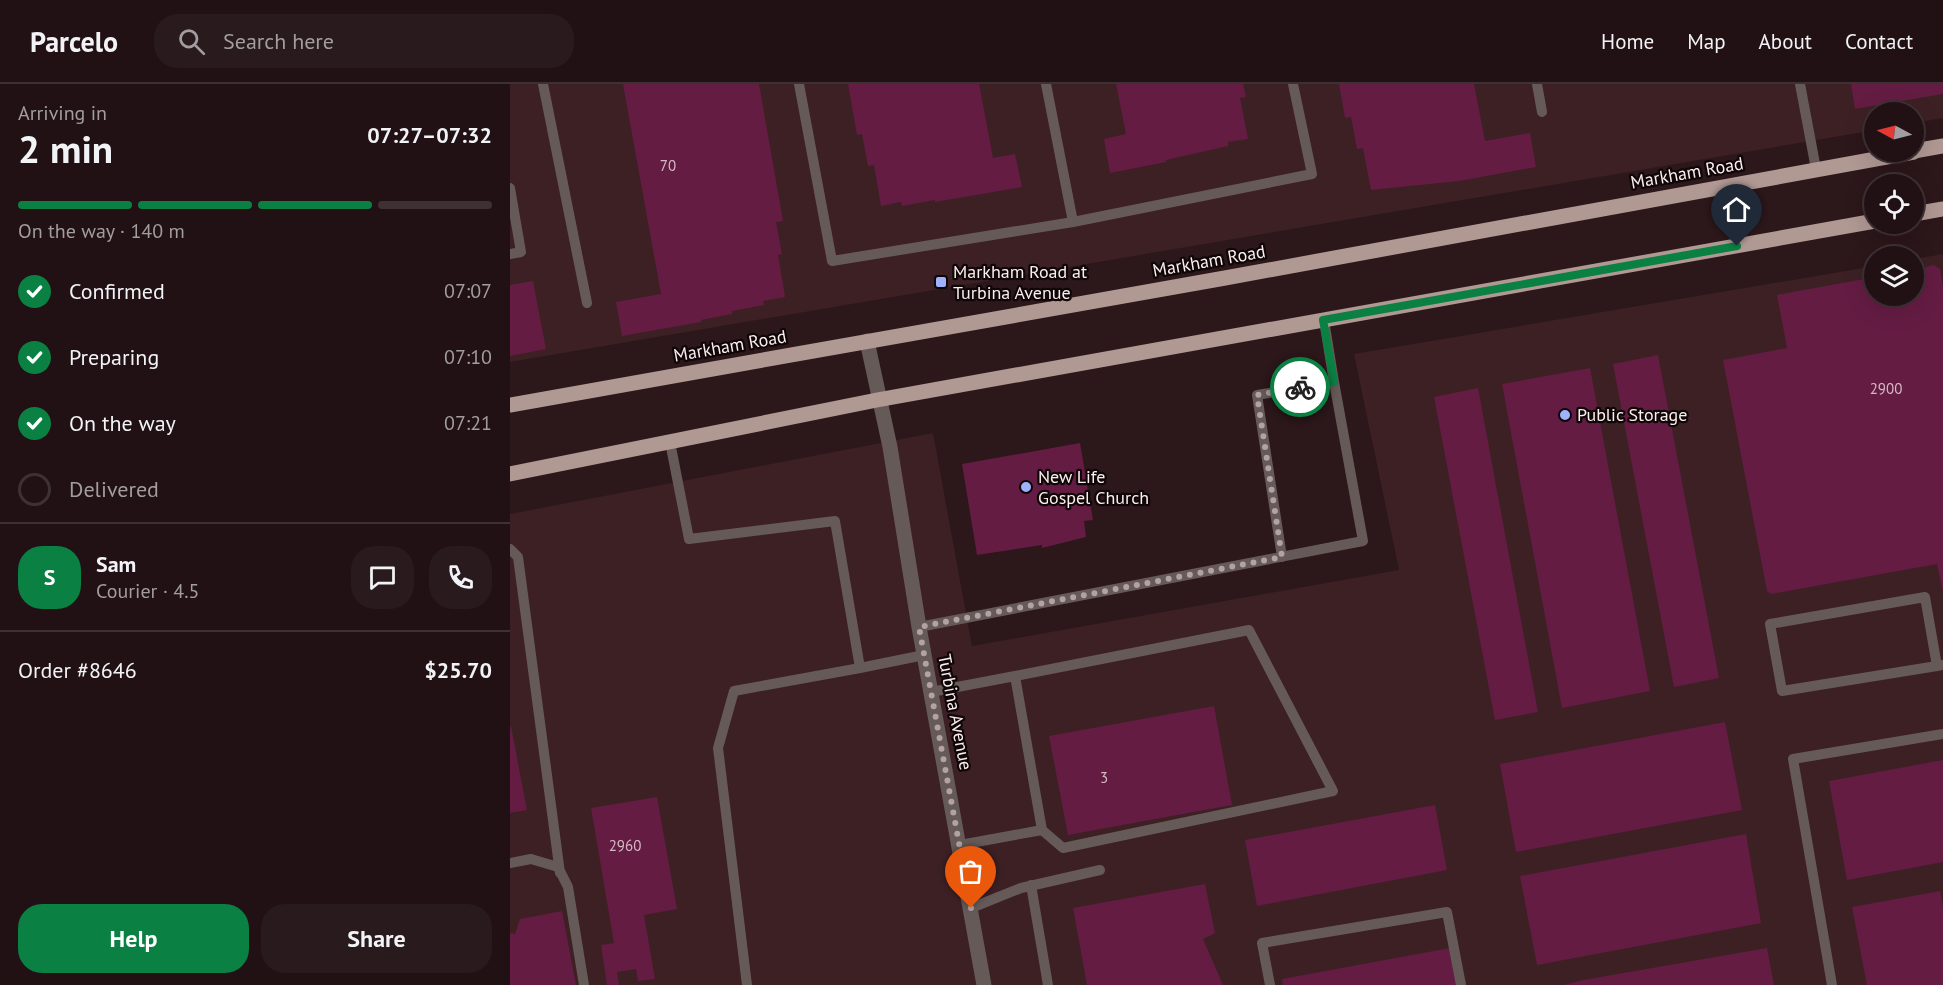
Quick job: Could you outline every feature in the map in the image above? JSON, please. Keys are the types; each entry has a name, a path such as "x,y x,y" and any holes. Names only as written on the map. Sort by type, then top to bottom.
{"main road":[{"name":"Markham Road","path":"1924,150 1943,146"},
{"name":"Markham Road","path":"510,405 1225,278 1864,161"},
{"path":"1924,212 1943,208"},
{"path":"510,474 878,400 1864,223"}],"street":[{"name":"Turbina Avenue","path":"867,341 890,447 919,627 984,985"}],"lane":[{"path":"543,84 587,303"},
{"path":"799,84 832,261 1073,222 1312,174 1293,84"},
{"path":"1046,84 1073,222"},
{"path":"1537,84 1542,112"},
{"path":"1800,84 1816,169"},
{"path":"510,188 521,252 510,254"},
{"path":"919,627 1363,541 1323,320"},
{"path":"1282,557 1257,395 1334,382"},
{"path":"670,442 689,539 835,521 860,668"},
{"path":"510,549 518,557 561,873"},
{"path":"1925,597 1940,666 1782,691 1770,624 1925,597"},
{"path":"932,692 1249,630 1334,791 1064,848 1042,830 1015,676"},
{"path":"747,985 718,748 734,691 924,655"},
{"path":"1832,985 1793,759 1943,734"},
{"path":"960,845 1042,830"},
{"path":"510,863 531,859 558,867 568,887 584,985"},
{"path":"971,908 1031,885 1100,870"},
{"path":"1031,885 1048,985"},
{"path":"1270,985 1262,943 1447,912 1461,985"}],"shaded area":[{"path":"510,84 1943,84 1943,118 1924,121 1924,102 1864,102 1864,132 510,362"},
{"path":"1943,254 1943,985 510,985 510,514 933,433 972,646 1399,570 1354,354 1864,268 1864,306 1924,306 1924,257"}],"building":[{"path":"623,84 759,84 783,221 776,222 782,254 778,255 785,297 763,301 764,305 732,311 732,314 701,320 701,322 622,336 616,302 661,294"},
{"path":"848,84 979,84 993,158 1015,154 1022,187 935,202 935,200 902,206 901,202 881,206 874,165 868,166 862,134 857,135"},
{"path":"1116,84 1243,84 1246,97 1240,98 1248,139 1228,142 1228,146 1166,160 1166,162 1110,173 1104,139 1126,134"},
{"path":"1339,84 1474,84 1485,141 1530,133 1536,167 1459,181 1371,190 1363,148 1357,149 1351,117 1345,118"},
{"path":"1851,84 1943,84 1943,94 1896,102 1864,102 1864,107 1855,109"},
{"path":"1934,265 1940,269 1943,286 1943,591 1937,564 1771,594 1767,591 1723,360 1787,348 1777,295 1864,279 1864,306 1924,306 1924,268"},
{"path":"533,281 546,349 510,356 510,285"},
{"path":"1658,355 1719,678 1674,687 1613,364"},
{"path":"1590,368 1650,691 1562,708 1502,384"},
{"path":"1478,388 1538,712 1495,720 1434,397"},
{"name":"New Life Gospel Church","path":"1080,443 1093,520 1084,521 1086,537 1042,548 1042,545 977,555 962,464"},
{"path":"1214,706 1232,805 1068,835 1049,736"},
{"path":"1725,722 1742,810 1516,852 1500,764"},
{"path":"510,727 527,810 510,813"},
{"path":"1943,760 1943,862 1847,880 1829,781"},
{"path":"657,797 677,909 644,915 655,979 638,981 636,969 617,972 619,985 607,985 601,945 614,943 591,808"},
{"path":"1435,805 1447,870 1257,906 1245,840"},
{"path":"1746,834 1761,923 1537,965 1520,876"},
{"path":"1205,884 1215,933 1203,939 1223,985 1087,985 1073,908"},
{"path":"1940,891 1943,907 1943,985 1867,985 1852,907"},
{"path":"562,911 576,985 510,985 510,933 515,934 520,919"},
{"path":"1450,948 1457,985 1283,985 1282,979"},
{"path":"1767,948 1774,985 1564,985 1583,980"}],"way so far":[{"path":"971,908 919,627 1282,557 1257,395 1300,387"}],"place":[{"name":"Markham Road at Turbina Avenue","path":"941,282"},
{"name":"Public Storage","path":"1565,415"},
{"name":"New Life Gospel Church","path":"1026,487"}],"route":[{"path":"1300,387 1334,382 1323,320 1737,246"}]}
